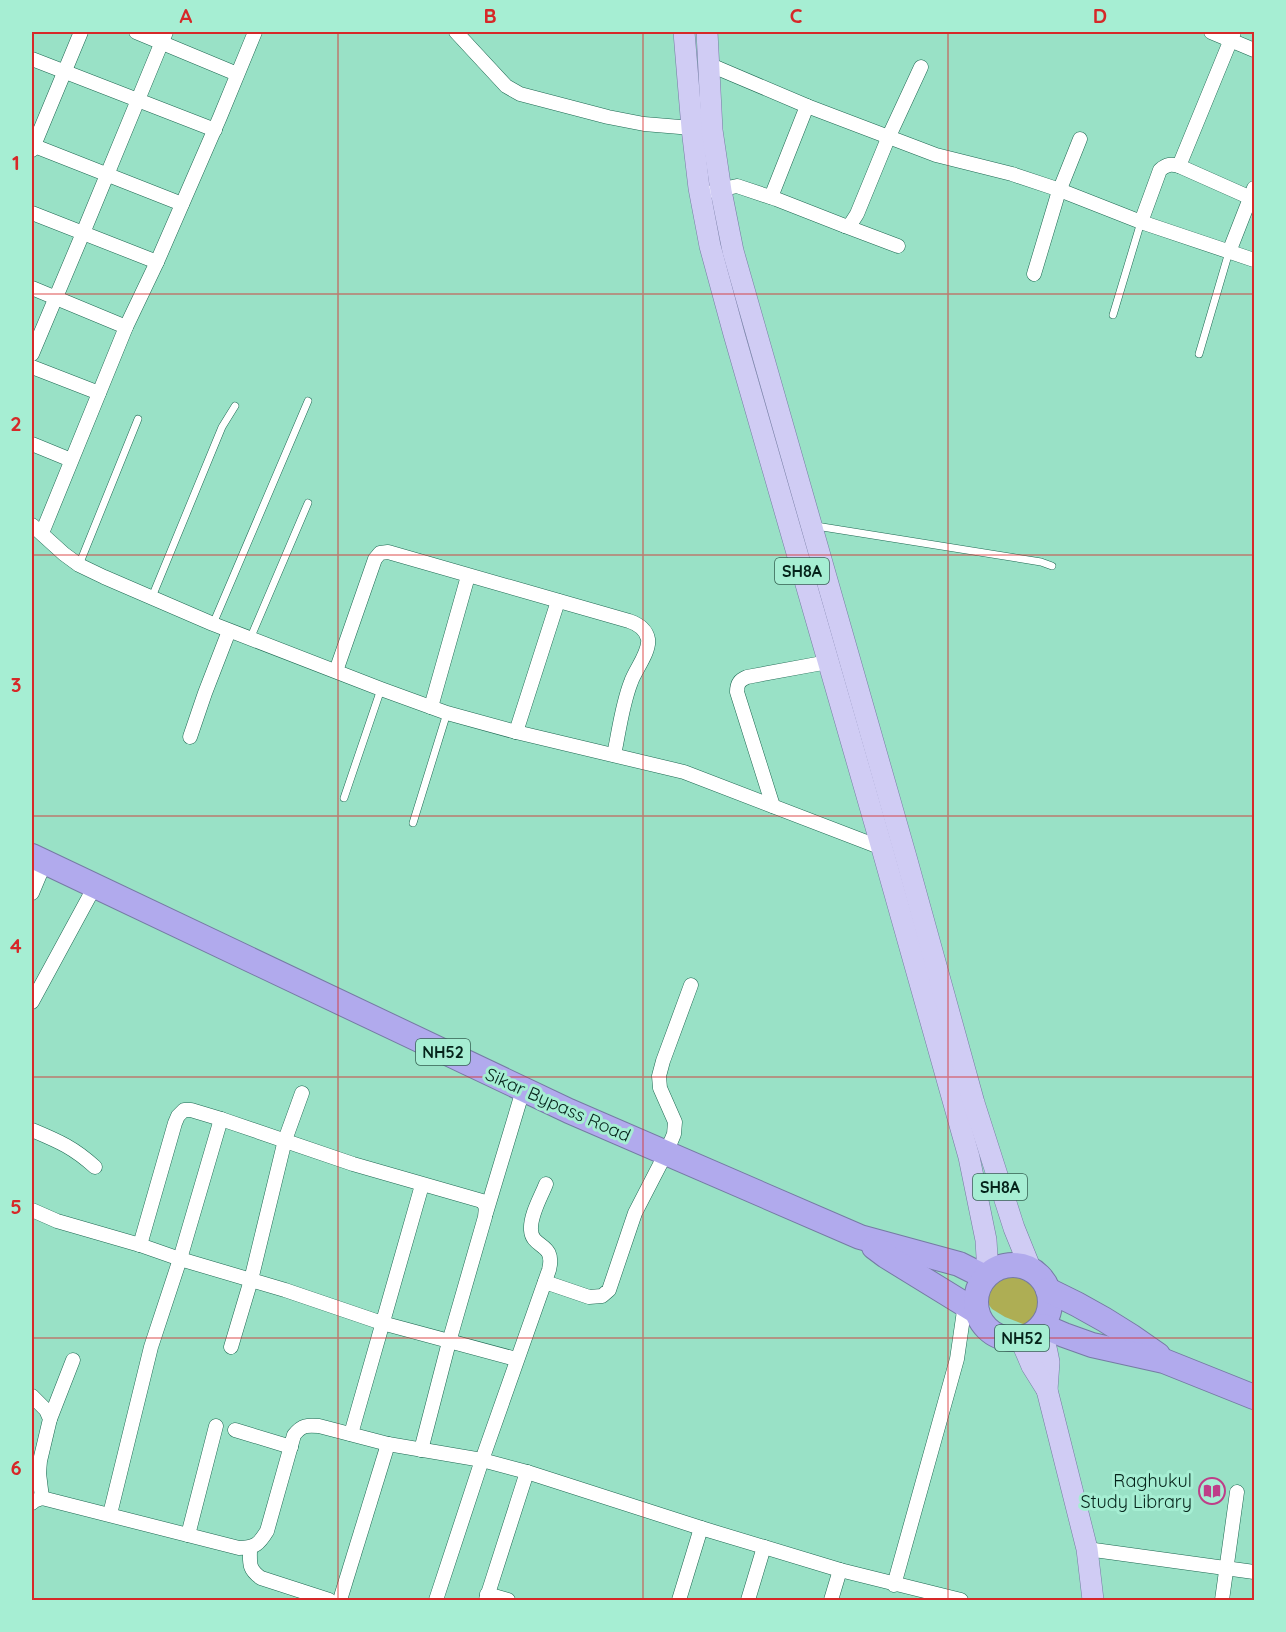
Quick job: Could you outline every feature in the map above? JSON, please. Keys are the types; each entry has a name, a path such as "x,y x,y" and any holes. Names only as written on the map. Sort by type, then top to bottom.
{"highway":[{"name":"Sikar Bypass Road","path":"38,859 569,1112 860,1237 959,1264 987,1275"},
{"name":"Sikar Bypass Road","path":"860,1237 886,1256 971,1308 989,1330 998,1336 1009,1339 1033,1331 1064,1335 1092,1345 1164,1360 1254,1397"},
{"path":"987,1275 1004,1266 1022,1266 1031,1270"},
{"name":"Sikar Bypass Road","path":"1031,1270 1038,1275 1048,1290 1077,1303 1135,1338 1164,1360"},
{"name":"NH52","path":"971,1308 979,1287 987,1275"},
{"name":"NH52","path":"1033,1331 1050,1308 1048,1290"}],"main road":[{"name":"SH8A","path":"684,32 692,128 700,193 710,246 969,1157 986,1240 987,1275"},
{"name":"SH8A","path":"707,32 712,130 733,251 974,1103 1014,1228 1031,1270"},
{"path":"1033,1331 1044,1339 1049,1362 1047,1390 1087,1549 1093,1600"}],"street":[{"path":"81,32 32,147 182,204"},
{"path":"136,32 164,37 237,74"},
{"path":"255,32 157,262 126,327 71,460 37,529 64,554 104,577 229,631 381,689 447,713 516,732 684,772 882,848"},
{"path":"456,32 506,86 520,94 608,117 644,124 692,128"},
{"path":"1211,32 1232,36 1254,50"},
{"path":"1179,166 1232,36"},
{"path":"32,354 164,37"},
{"path":"32,59 214,130"},
{"path":"708,64 807,106 936,155 1011,174 1141,222 1254,260"},
{"path":"845,226 850,225 857,214 921,67"},
{"path":"771,197 807,106"},
{"path":"1034,274 1059,190 1080,139"},
{"path":"1141,222 1160,170 1171,164 1179,166 1253,193 1229,252"},
{"path":"700,193 721,191 737,186 898,246"},
{"path":"32,213 157,262"},
{"path":"32,288 126,327"},
{"path":"32,367 99,393"},
{"path":"32,444 71,460"},
{"path":"336,671 375,559 380,553 387,552 637,624 644,630 648,639 648,648 631,681 614,755"},
{"path":"431,707 468,576"},
{"path":"516,732 558,601"},
{"path":"190,737 229,631"},
{"path":"773,806 737,692 737,685 747,676 828,662"},
{"path":"32,893 38,859"},
{"path":"32,1002 95,886"},
{"path":"545,1282 589,1297 602,1296 609,1290 635,1214 674,1134 675,1122 660,1088 659,1076 691,985"},
{"path":"420,1450 485,1215 523,1090"},
{"path":"231,1347 251,1280 285,1140 302,1093"},
{"path":"140,1245 178,1116 184,1110 221,1119 353,1164 482,1201 486,1207 485,1215"},
{"path":"110,1514 152,1347 221,1119"},
{"path":"32,1130 58,1140 78,1152 95,1167"},
{"path":"436,1600 551,1260 549,1252 533,1238 531,1229 533,1217 546,1184"},
{"path":"351,1434 422,1185"},
{"path":"32,1210 57,1221 140,1245 382,1323 516,1359"},
{"path":"894,1585 971,1308"},
{"path":"73,1360 50,1419 39,1473 37,1501 110,1514 239,1548 250,1548 260,1541 267,1531 294,1435 299,1428 309,1425 319,1426 388,1444 482,1460 527,1472 840,1570 961,1600"},
{"path":"32,1396 46,1410 50,1419"},
{"path":"188,1534 216,1426"},
{"path":"235,1430 291,1447"},
{"path":"339,1600 388,1444"},
{"path":"508,1600 487,1597 527,1472"},
{"path":"1222,1600 1237,1492"},
{"path":"679,1600 701,1528"},
{"path":"748,1600 764,1547"},
{"path":"250,1548 249,1565 261,1578 329,1600"},
{"path":"1087,1549 1254,1572"},
{"path":"831,1600 840,1570"}],"lane":[{"path":"1113,315 1141,222"},
{"path":"1199,354 1229,252"},
{"path":"213,624 308,401"},
{"path":"152,597 222,427 235,406"},
{"path":"79,564 138,419"},
{"path":"250,639 308,503"},
{"path":"811,525 1041,562 1052,566"},
{"path":"344,798 381,689"},
{"path":"413,823 447,713"}],"shaded area":[{"path":"1011,1272 1043,1287 1050,1300 1048,1311 1041,1320 1032,1324 1023,1324 992,1309 986,1301 985,1289 989,1283 998,1273"}],"place":[{"name":"Raghukul Study Library","path":"1212,1491"}]}
